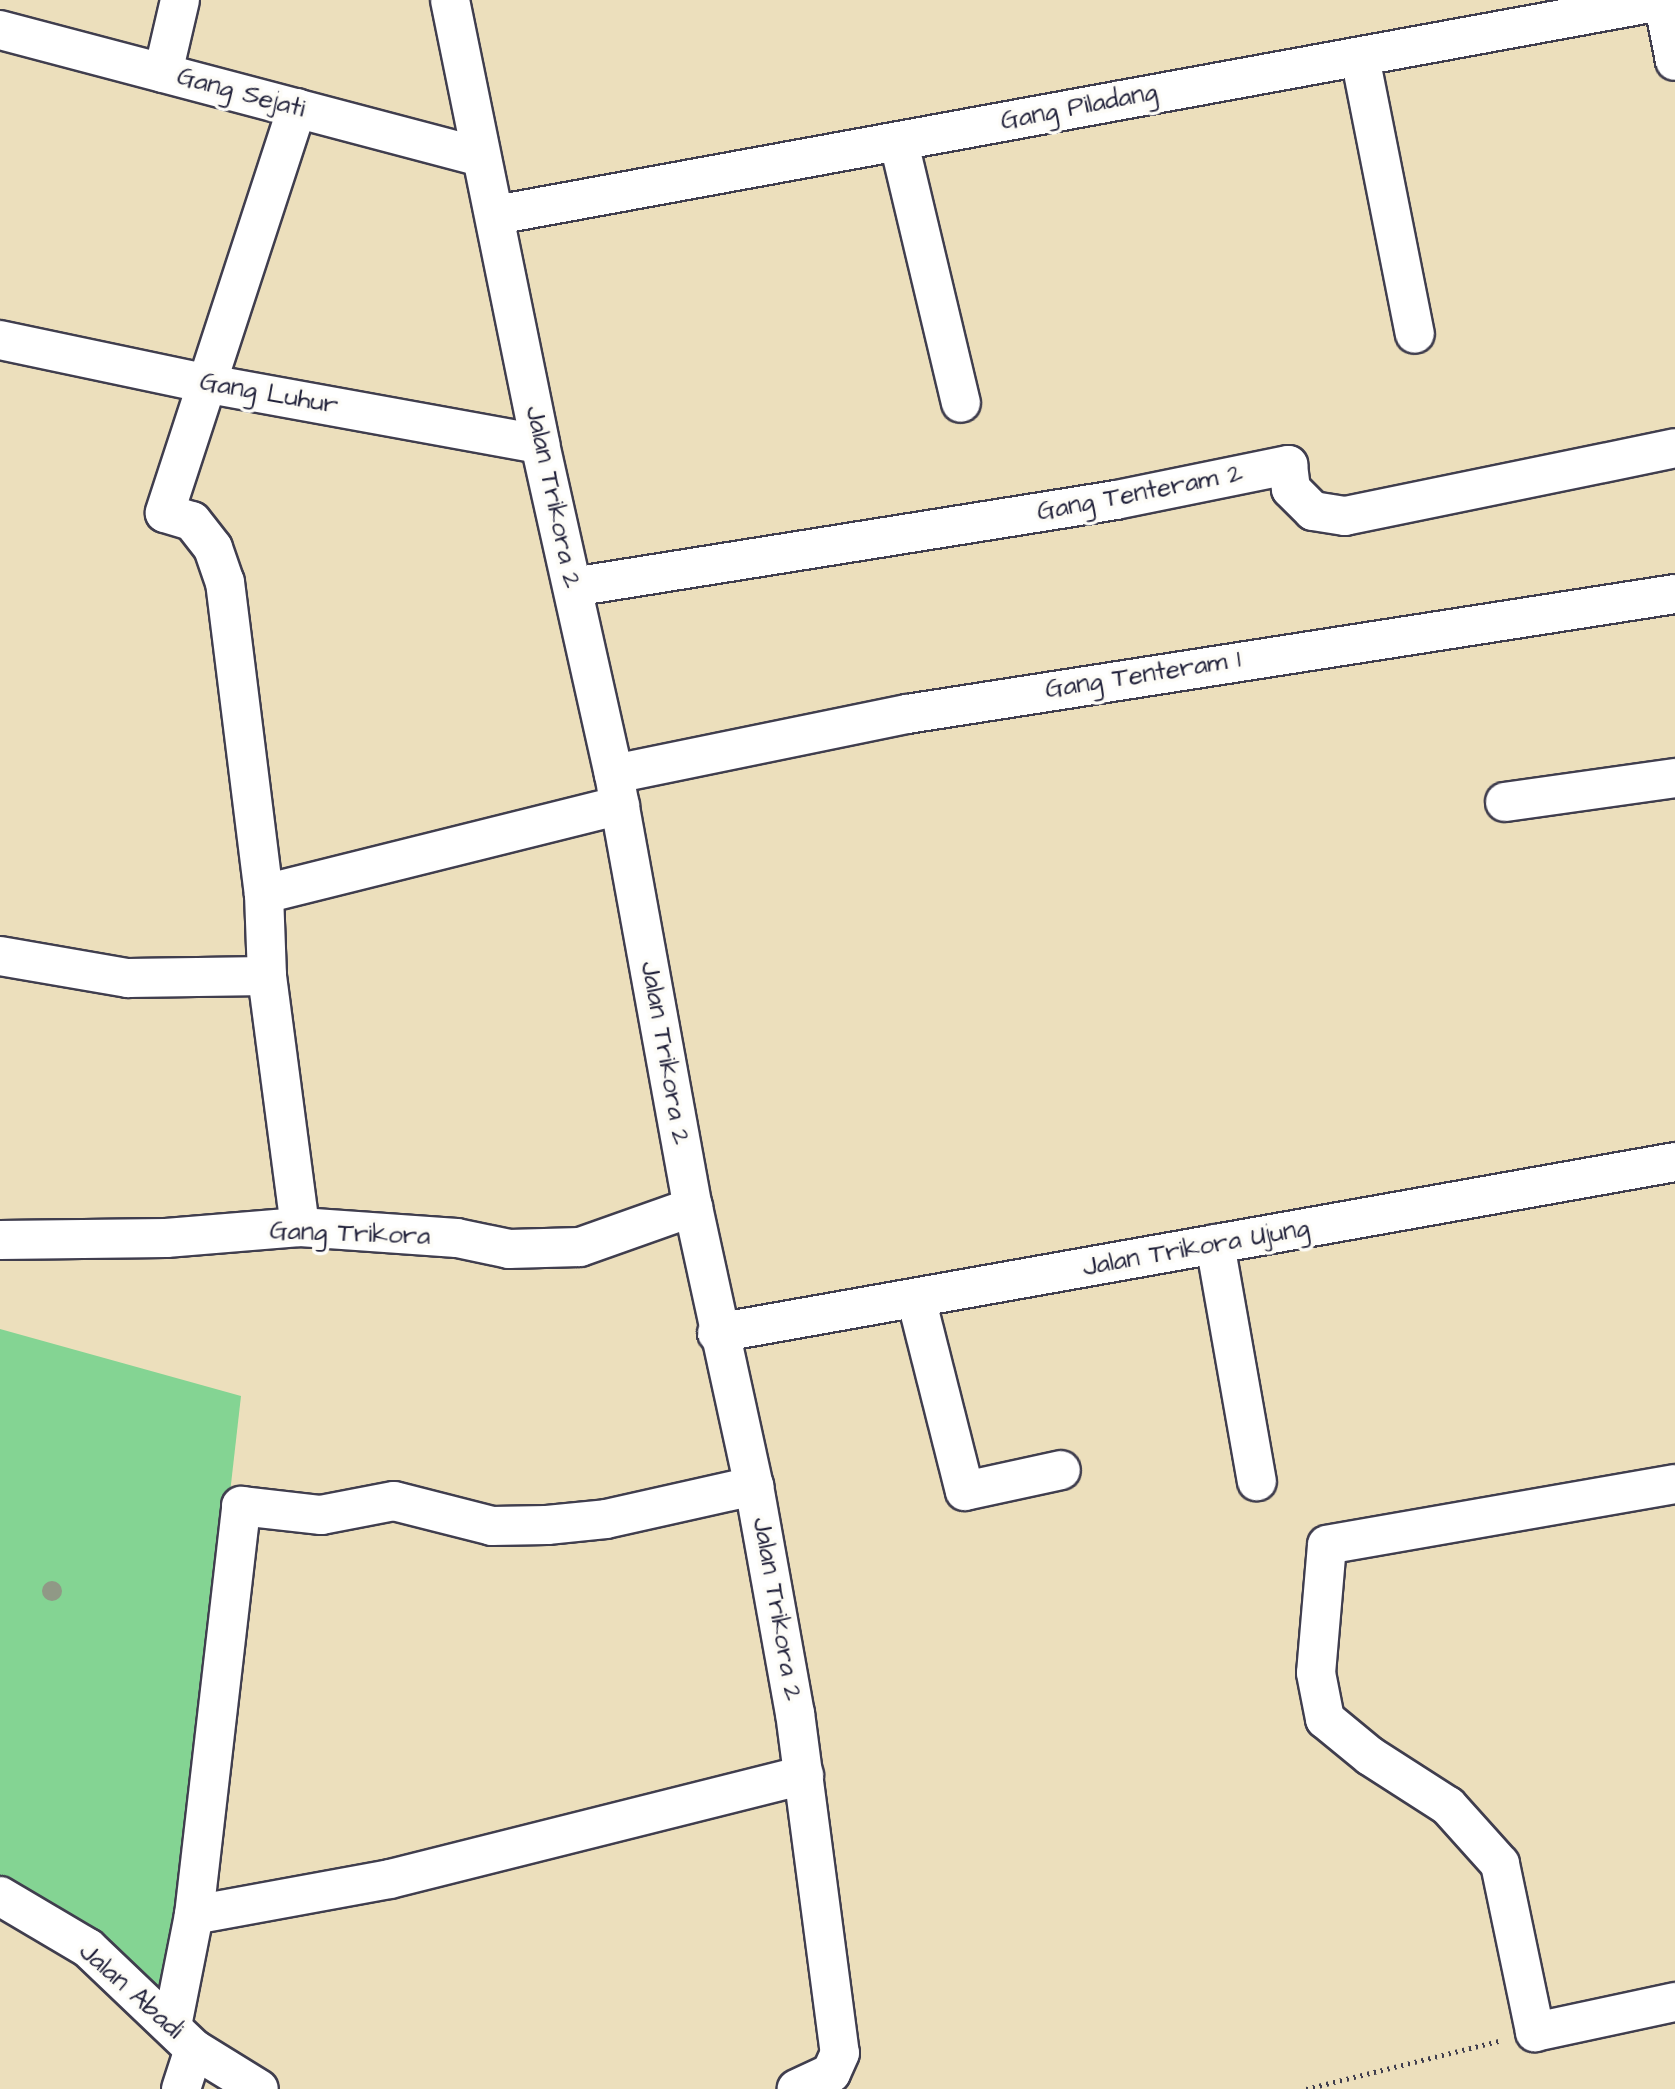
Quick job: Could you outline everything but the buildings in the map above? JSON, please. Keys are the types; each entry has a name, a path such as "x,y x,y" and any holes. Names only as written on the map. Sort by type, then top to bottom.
{"street":[{"path":"163,73 180,0"},
{"name":"Jalan Trikora 2","path":"450,0 481,157 496,215 540,444 617,789 692,1207 717,1334 754,1486 804,1775 840,2053 831,2073 797,2089"},
{"path":"1664,0 1675,61"},
{"name":"Gang Piladang","path":"496,215 900,143 1211,81 1360,57 1664,0"},
{"name":"Gang Sejati","path":"0,30 481,157"},
{"path":"1360,57 1415,334"},
{"path":"297,108 209,384 164,513 192,521 213,548 225,582 264,894 267,976 300,1227"},
{"path":"900,143 961,403"},
{"name":"Gang Luhur","path":"0,340 209,384 540,444"},
{"name":"Gang Tenteram 2","path":"573,587 1116,500 1289,465 1291,489 1314,512 1345,516 1675,448"},
{"name":"Gang Tenteram 1","path":"264,894 617,789 907,714 1675,594"},
{"path":"1505,802 1675,778"},
{"path":"0,956 128,978 267,976"},
{"name":"Jalan Trikora Ujung","path":"717,1334 1675,1162"},
{"name":"Gang Trikora","path":"0,1240 166,1238 300,1227 457,1238 509,1249 580,1247 692,1207"},
{"path":"1215,1244 1257,1481"},
{"path":"916,1298 965,1491 1061,1470"},
{"path":"1675,1484 1326,1545 1316,1673 1325,1719 1370,1756 1448,1806 1500,1864 1535,2032 1675,2002"},
{"path":"181,2089 194,1915 241,1506 321,1515 394,1501 492,1526 547,1525 606,1519 754,1486"},
{"path":"194,1915 390,1879 804,1775"},
{"name":"Jalan Abadi","path":"0,1896 88,1948 183,2037 258,2089"}],"path":[{"path":"1306,2089 1535,2032"}],"green space":[{"path":"0,1329 241,1396 180,1934 164,2003 0,1878"}]}
